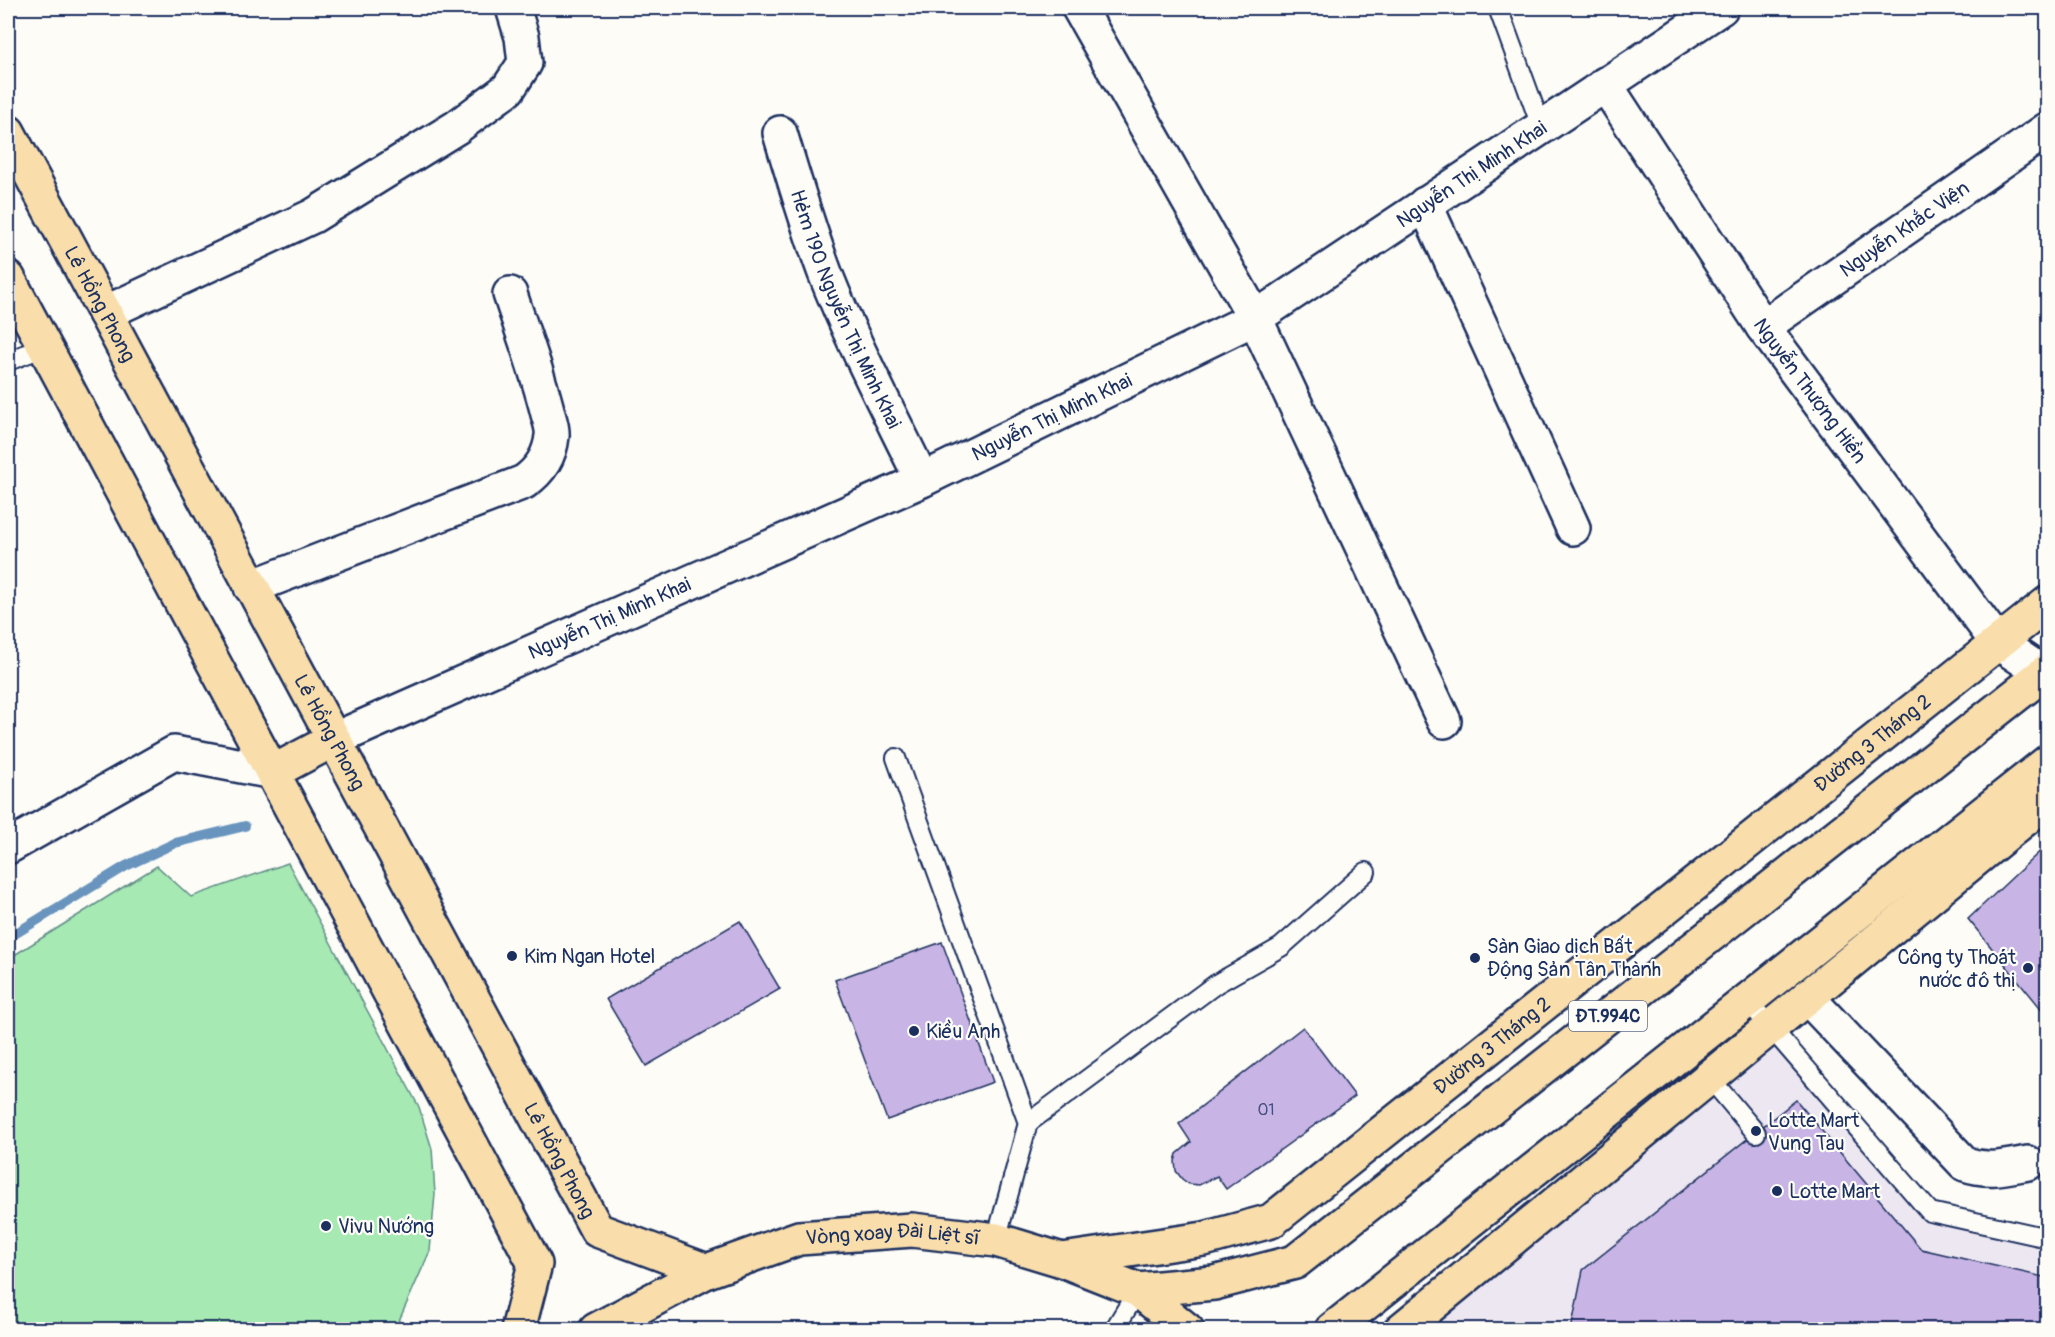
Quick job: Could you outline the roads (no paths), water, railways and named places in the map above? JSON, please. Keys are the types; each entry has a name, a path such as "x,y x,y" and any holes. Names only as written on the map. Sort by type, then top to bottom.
{"main road":[{"name":"Lê Hồng Phong","path":"8,132 597,1230 707,1271"},
{"path":"8,278 535,1264 518,1329"},
{"name":"Đường 3 Tháng 2","path":"1062,1260 1204,1239 1271,1221 2048,603"},
{"name":"ĐT.994C","path":"1138,1290 1214,1283 1295,1262 2045,671"},
{"path":"273,772 333,740"},
{"path":"1332,1329 2048,762"},
{"path":"1401,1329 2048,800"},
{"name":"Vòng xoay Đài Liệt sĩ","path":"607,1327 707,1271 799,1238 912,1230 996,1240 1062,1260 1138,1290 1187,1329"}],"street":[{"path":"105,314 313,216 457,127 491,102 508,89 525,63 522,37 513,8"},
{"path":"1079,8 1255,318 1444,721"},
{"name":"Nguyễn Thị Minh Khai","path":"333,740 922,480 1255,318 1721,8"},
{"name":"Nguyễn Thượng Hiền","path":"1605,84 1762,327 1997,642 2045,671"},
{"name":"Nguyễn Khắc Viện","path":"1762,327 2048,129"},
{"name":"Hẻm 190 Nguyễn Thị Minh Khai","path":"780,133 804,215 825,273 857,347 922,480"},
{"path":"1425,204 1573,528"},
{"path":"251,587 524,482 536,473 550,448 553,433 543,393 510,294"},
{"path":"8,847 174,753 273,772"},
{"path":"1807,997 1965,1164 1990,1170 2028,1163"}],"lane":[{"path":"1498,8 1541,126"},
{"path":"8,361 44,347"},
{"path":"896,758 1028,1123 996,1240"},
{"path":"1028,1123 1216,984 1281,947 1366,872"},
{"path":"1747,1000 1930,1212 2048,1238"},
{"path":"1709,1077 1756,1133"},
{"path":"1114,1329 1138,1290"}],"waterway":[{"path":"8,938 126,866 175,843 245,826"}],"place":[{"name":"Kim Ngan Hotel","path":"512,956"},
{"name":"Sàn Giao dịch Bất Động Sản Tân Thành","path":"1475,958"},
{"name":"Công ty Thoát nước đô thị","path":"2028,968"},
{"name":"Kiều Anh","path":"914,1031"},
{"name":"Lotte Mart Vung Tau","path":"1756,1131"},
{"name":"Lotte Mart","path":"1777,1191"},
{"name":"Vivu Nướng","path":"326,1226"}]}
